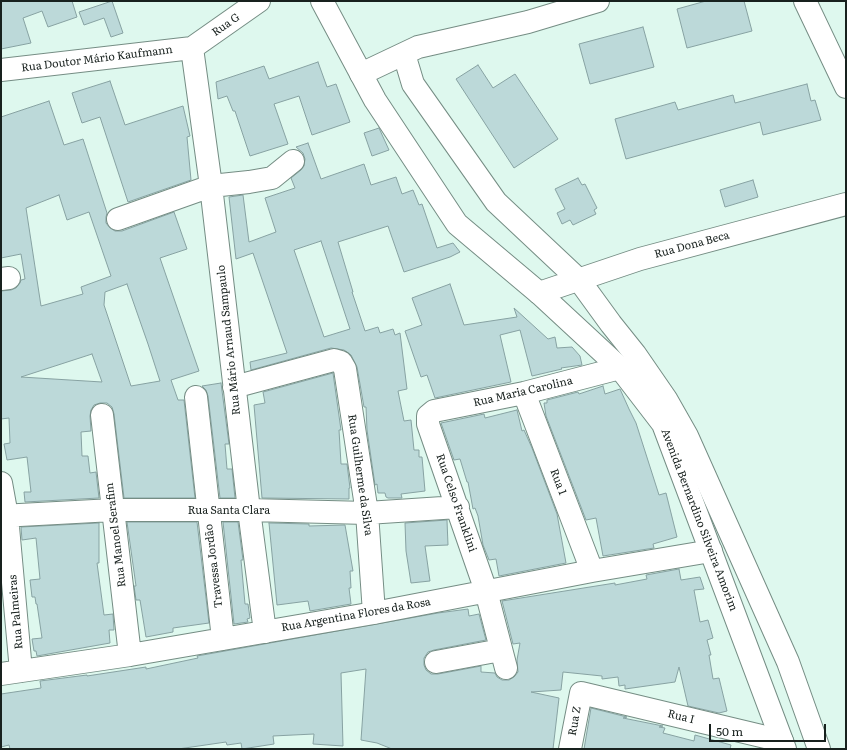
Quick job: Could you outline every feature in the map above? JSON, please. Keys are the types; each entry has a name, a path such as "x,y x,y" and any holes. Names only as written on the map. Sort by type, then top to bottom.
{"street":[{"name":"Rua G","path":"192,48 259,1"},
{"name":"Avenida Bernardino Silveira Amorim","path":"322,1 375,100 457,224 539,293 620,368 663,424 784,745"},
{"path":"361,74 418,47 528,22 598,1"},
{"path":"805,1 846,87"},
{"name":"Rua Doutor Mário Kaufmann","path":"1,70 192,48"},
{"name":"Rua Mário Arnaud Sampaulo","path":"192,48 211,186 234,387 265,632"},
{"path":"404,54 413,84 496,202 579,280 611,324 636,354 666,399 687,436 788,662 819,749"},
{"path":"118,219 211,186 272,178 294,161"},
{"name":"Rua Dona Beca","path":"539,293 640,259 846,204"},
{"name":"Rua Guilherme da Silva","path":"234,387 334,360 341,362 345,369 367,513 374,613"},
{"name":"Rua Maria Carolina","path":"428,416 434,411 524,393 620,368"},
{"name":"Rua 1","path":"524,393 592,571"},
{"name":"Travessa Jordão","path":"196,397 223,639"},
{"name":"Rua Manoel Serafim","path":"102,415 130,655"},
{"name":"Rua Celso Franklini","path":"428,416 428,424 486,590"},
{"name":"Rua Palmeiras","path":"1,483 4,516 11,672"},
{"name":"Rua Santa Clara","path":"4,516 113,510 249,510 367,513 458,507"},
{"name":"Rua Argentina Flores da Rosa","path":"11,672 130,655 265,632 374,613 486,590 711,551"},
{"path":"436,662 504,659 486,590"},
{"name":"Rua I","path":"580,693 784,745"},
{"name":"Rua Z","path":"570,749 580,693"}],"building":[{"path":"1,1 72,1 77,17 48,27 42,11 23,18 31,43 1,49"},
{"path":"112,1 123,33 111,37 104,18 84,25 79,12"},
{"path":"706,1 744,1 752,31 687,48 677,9"},
{"path":"643,27 654,67 590,84 579,44"},
{"path":"318,62 327,87 336,84 350,122 312,135 299,96 274,104 288,144 250,156 235,111 233,111 227,96 218,99 216,82 264,66 269,79"},
{"path":"478,65 493,88 515,74 558,139 514,168 456,79"},
{"path":"110,81 125,125 183,106 190,136 187,137 191,180 128,202 100,117 82,123 72,93"},
{"path":"807,84 811,101 815,100 821,120 763,135 760,122 626,159 615,119 675,102 678,110 733,95 735,103"},
{"path":"49,101 64,145 83,139 107,213 106,223 115,231 122,231 174,212 187,249 160,258 199,371 171,380 178,400 184,400 195,498 124,498 114,414 112,407 107,403 100,403 94,405 91,410 91,431 81,432 82,456 88,456 90,473 96,472 99,498 25,502 24,492 31,492 27,457 7,460 4,444 10,443 9,418 1,419 1,291 16,288 21,280 25,279 21,254 1,258 1,117","holes":["59,195 67,220 89,212 111,276 81,287 83,294 41,306 26,208","127,284 160,381 131,386 104,305 105,292","92,354 102,382 21,377"]},
{"path":"379,128 389,150 372,156 364,133"},
{"path":"308,143 321,179 364,164 371,185 396,177 402,194 413,190 419,205 422,204 437,248 453,243 460,252 450,257 404,272 388,226 338,242 365,331 378,327 380,333 393,329 395,335 400,333 407,389 398,391 404,421 411,420 414,450 419,450 419,457 422,457 425,491 401,494 402,498 388,498 386,497 385,493 378,493 377,484 375,485 367,430 366,407 364,407 357,367 351,355 344,350 331,348 251,370 250,362 287,353 253,253 236,259 229,197 243,195 249,242 276,232 265,198 295,188 291,178 304,166 305,159 303,153 296,147","holes":["321,241 350,329 324,337 294,250"]},
{"path":"578,178 582,185 585,184 597,208 594,210 596,214 573,225 570,220 562,224 557,213 565,209 555,189"},
{"path":"753,180 758,197 725,207 720,190"},
{"path":"450,284 464,325 517,317 514,308 548,339 555,337 557,348 572,347 580,356 582,365 561,368 562,369 532,376 520,330 500,335 511,382 435,398 427,375 421,377 405,331 422,325 412,298"},
{"path":"333,373 341,430 339,430 341,464 347,464 350,488 349,499 262,498 254,405 265,403 263,392"},
{"path":"221,383 229,444 225,444 227,469 232,469 235,498 220,498 208,396 206,390 202,386"},
{"path":"603,386 605,394 620,389 636,423 659,495 666,493 677,537 653,544 654,548 603,556 596,518 586,520 546,416 544,403 547,403 547,400 578,392 579,394"},
{"path":"517,410 522,431 524,430 532,448 557,514 566,563 499,576 496,559 489,560 483,545 478,516 475,508 473,509 468,482 460,459 454,460 441,423 484,414 485,418"},
{"path":"447,520 448,545 425,546 430,581 411,583 406,551 405,523"},
{"path":"127,522 197,522 209,623 173,628 173,632 146,637 140,600 136,600 134,586 136,586"},
{"path":"223,522 238,522 243,560 241,560 245,604 248,604 250,618 247,619 248,622 234,624"},
{"path":"99,523 99,563 97,563 104,615 113,614 114,630 109,630 110,643 37,656 36,651 34,651 32,639 42,638 37,604 35,597 32,597 30,580 40,579 36,538 22,540 21,527"},
{"path":"269,523 309,524 309,526 345,525 353,571 350,571 351,588 349,588 351,604 310,611 308,601 277,605"},
{"path":"679,569 681,580 700,577 704,589 694,590 700,622 708,620 713,638 707,640 711,655 709,655 713,679 719,678 727,711 719,713 688,706 679,667 675,682 625,689 625,685 619,686 618,677 602,679 602,676 563,672 561,690 531,692 559,698 553,749 392,749 377,743 361,740 366,669 341,673 343,746 313,744 314,734 273,736 274,744 242,749 241,743 227,745 226,742 178,749 10,749 9,745 1,747 1,694 41,688 40,681 146,667 146,669 198,658 197,656 468,609 469,616 479,614 486,640 428,652 424,658 426,670 431,674 438,674 481,666 481,672 495,673 497,677 502,680 509,680 518,672 517,660 520,643 513,644 502,601 615,583 615,585 647,579 646,575"},
{"path":"591,708 627,717 623,718 663,726 659,727 665,728 663,733 694,741 695,735 731,745 730,749 584,749"}]}
